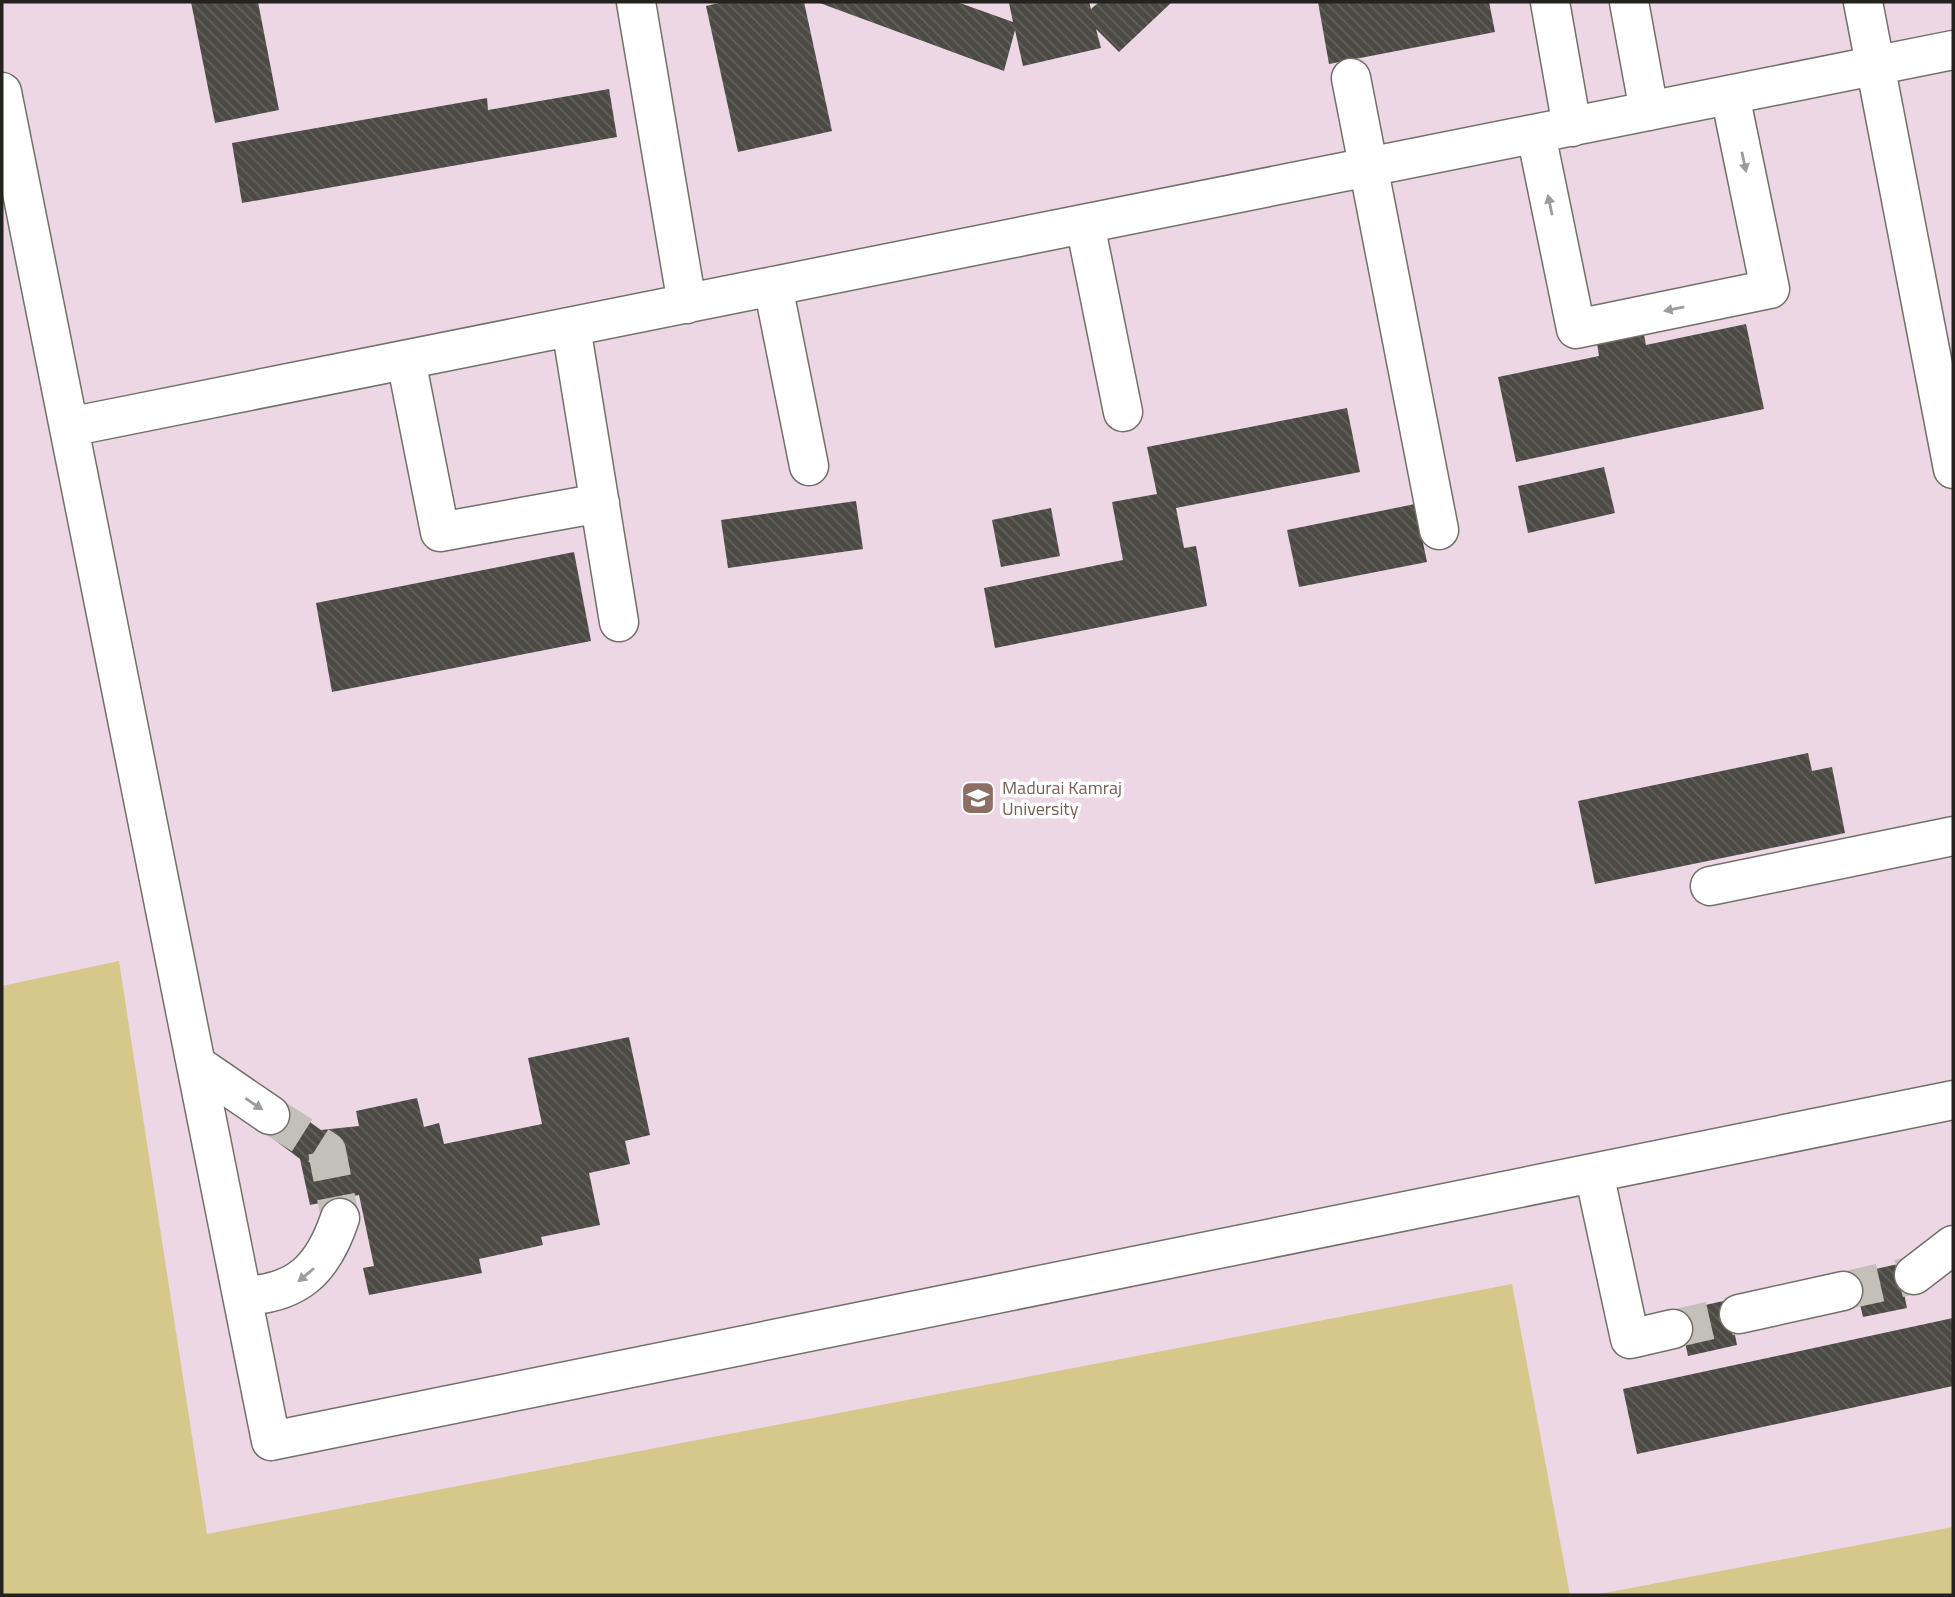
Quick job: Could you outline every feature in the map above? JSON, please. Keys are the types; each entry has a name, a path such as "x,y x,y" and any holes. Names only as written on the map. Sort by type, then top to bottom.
{"lane":[{"path":"636,2 687,304"},
{"path":"1550,2 1554,130 1576,329 1770,289 1730,95"},
{"path":"1629,2 1649,111"},
{"path":"1863,2 1953,469"},
{"path":"69,427 1953,50"},
{"path":"1351,78 1438,530"},
{"path":"2,92 16,242 69,427 271,1441 1953,1100"},
{"path":"1085,224 1123,412"},
{"path":"773,286 810,466"},
{"path":"571,327 619,622"},
{"path":"406,360 440,532 600,503"},
{"path":"1710,886 1953,836"},
{"path":"197,1065 270,1115"},
{"path":"1594,1173 1630,1339 1673,1329"},
{"path":"242,1296 274,1293 300,1280 322,1259 340,1218"},
{"path":"1914,1275 1953,1245"},
{"path":"1739,1314 1843,1291"}],"shaded area":[{"name":"Madurai Kamraj University","path":"2,2 1953,2 1953,1595 2,1595"},
{"path":"119,961 207,1534 1512,1284 1570,1595 2,1595 2,986"},
{"path":"1953,1527 1953,1595 1594,1595"}],"building":[{"path":"191,2 258,2 279,110 215,123"},
{"path":"723,2 804,2 832,131 738,152 706,6"},
{"path":"817,2 957,2 1013,22 1009,3 1014,2 1089,2 1091,9 1099,2 1172,2 1119,52 1096,29 1101,48 1023,66 1015,30 1004,71"},
{"path":"1318,2 1489,2 1495,32 1329,64"},
{"path":"609,89 617,137 242,203 232,143 487,98 488,110"},
{"path":"1641,320 1646,345 1746,324 1764,409 1516,462 1498,377 1599,356 1595,330"},
{"path":"1347,408 1360,472 1176,508 1184,548 1196,546 1207,606 995,648 984,588 1123,560 1112,502 1157,494 1147,447"},
{"path":"1604,467 1615,513 1528,533 1518,486"},
{"path":"856,501 863,549 728,568 721,520"},
{"path":"1415,504 1427,562 1299,587 1287,530"},
{"path":"1051,508 1060,556 1001,567 992,520"},
{"path":"574,552 591,641 332,692 316,603"},
{"path":"1808,753 1812,771 1832,767 1845,833 1595,884 1578,801"},
{"path":"629,1037 650,1135 625,1141 630,1164 589,1173 600,1225 541,1237 543,1245 479,1259 482,1273 369,1295 363,1268 374,1266 359,1195 310,1205 300,1159 272,1138 293,1110 321,1130 359,1126 356,1111 417,1098 424,1127 439,1123 444,1144 542,1124 528,1058"},
{"path":"1898,1264 1907,1308 1863,1317 1853,1274"},
{"path":"1728,1300 1737,1345 1688,1356 1678,1311"},
{"path":"1953,1318 1953,1386 1637,1454 1623,1389"}],"tunnel":[{"path":"270,1115 327,1151 340,1218"},
{"path":"1843,1291 1914,1275"},
{"path":"1673,1329 1739,1314"}],"place":[{"name":"Madurai Kamraj University","path":"978,798"}]}
